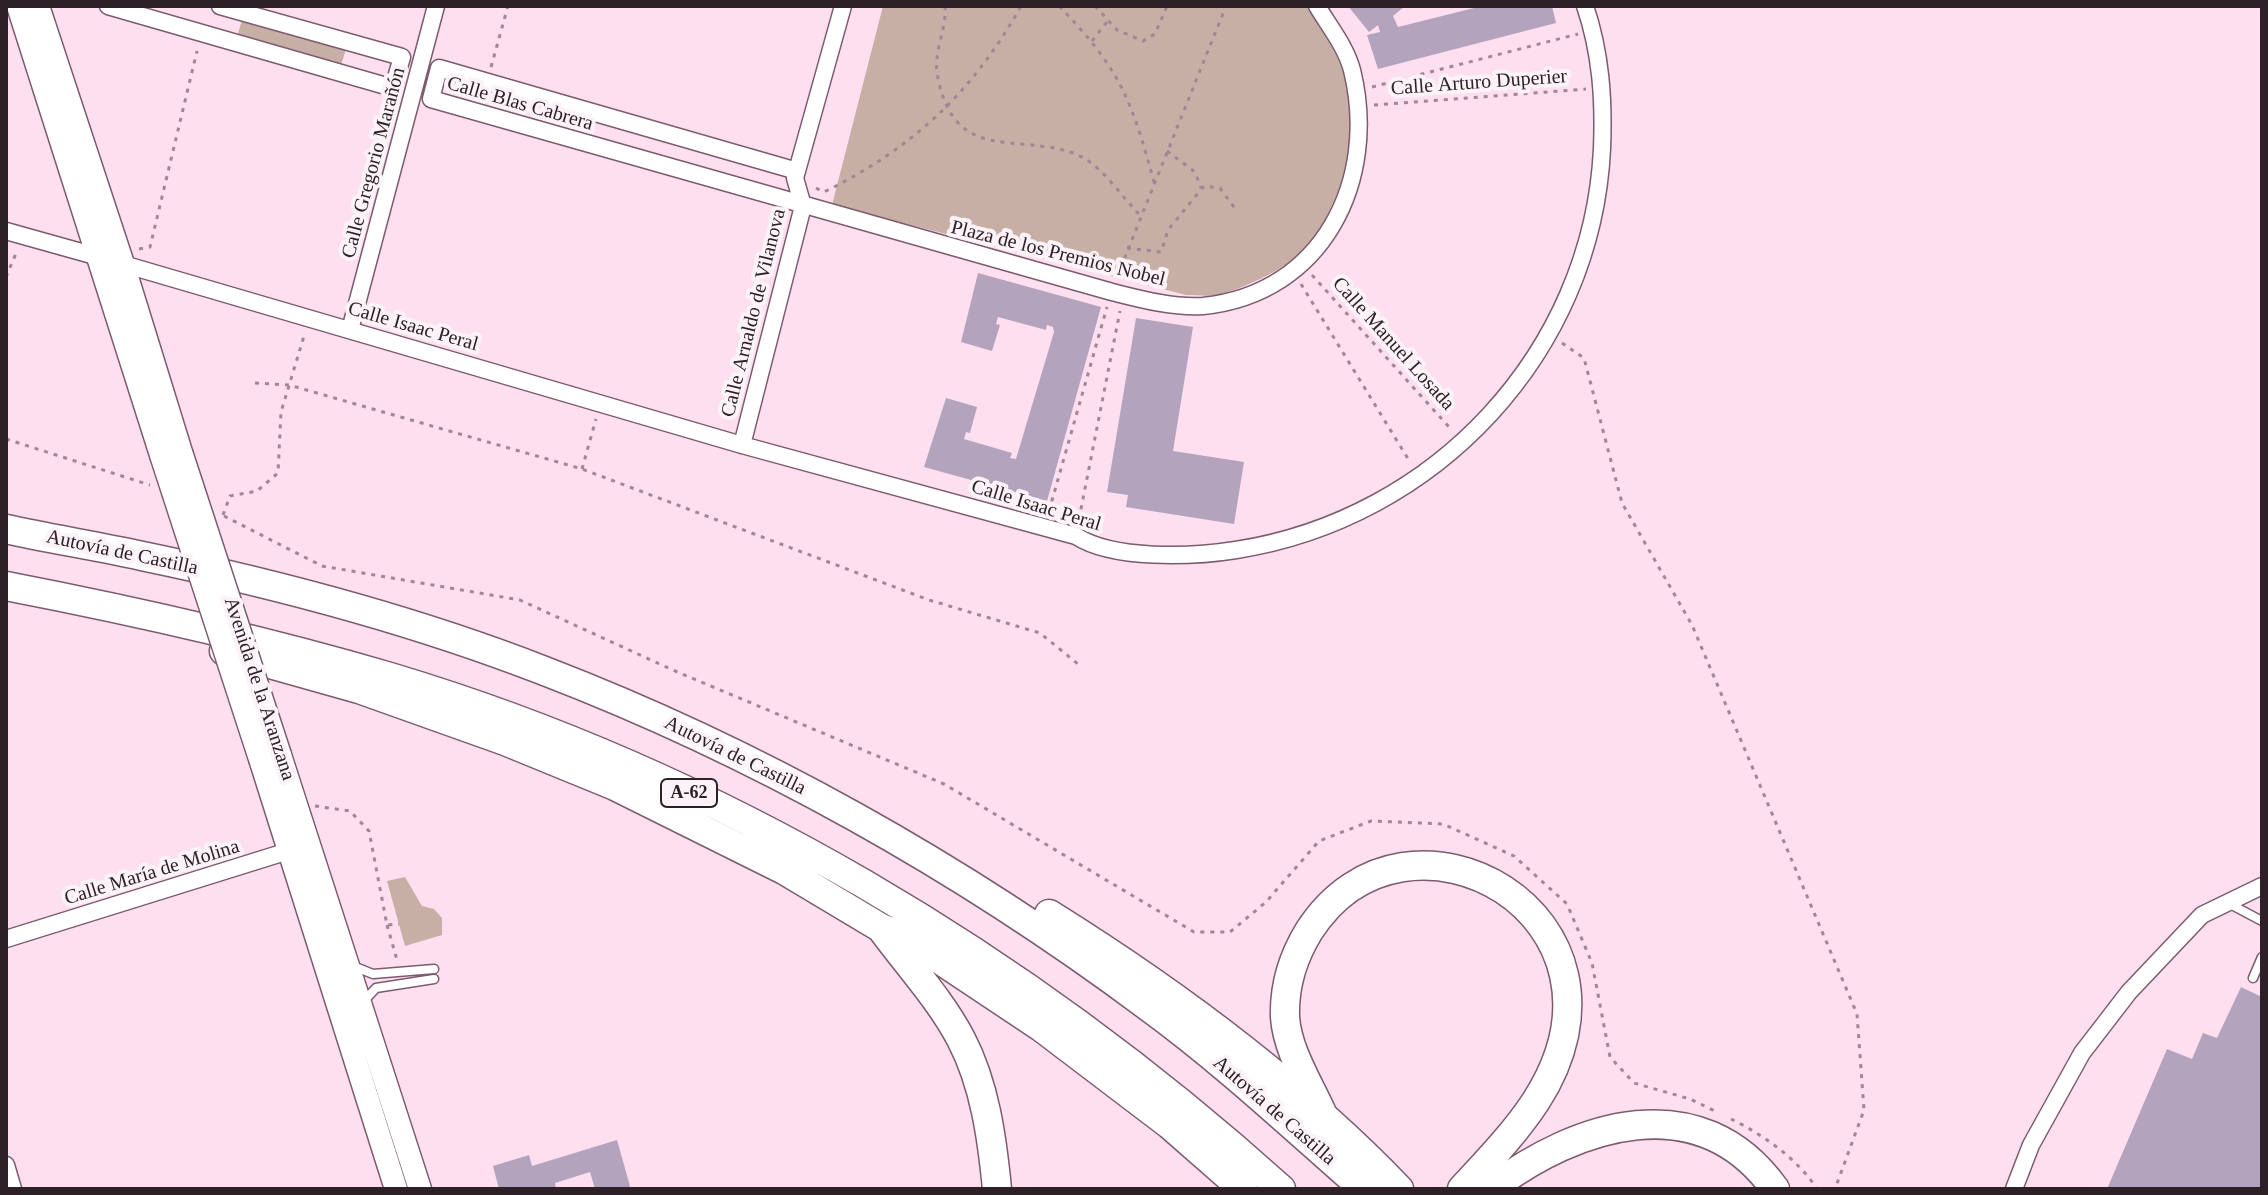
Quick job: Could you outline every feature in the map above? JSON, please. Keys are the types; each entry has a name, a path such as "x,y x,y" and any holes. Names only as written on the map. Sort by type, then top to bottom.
{"highway":[{"name":"Autovía de Castilla","path":"8,529 272,586 416,628 540,669 665,721 802,789 1028,920 1223,1065 1364,1189"},
{"name":"A-62","path":"6,586 265,642 394,678 524,724 668,782 857,878 985,958 1114,1050 1281,1189"},
{"path":"6,595 359,689 505,741 685,819 784,870 881,928 912,941 1041,1027 1170,1125 1243,1189"},
{"path":"802,789 962,860 1110,952 1322,1113 1396,1186"},
{"path":"1322,1113 1293,1051 1285,1020 1286,991 1292,966 1319,917 1343,893 1386,872 1435,867 1463,871 1495,882 1516,896 1537,918 1559,954 1566,1013 1558,1048 1537,1099 1500,1149 1462,1189"},
{"path":"881,928 939,1003 961,1039 979,1081 992,1142 997,1189"},
{"path":"1491,1189 1515,1170 1564,1143 1626,1125 1655,1123 1683,1127 1713,1138 1743,1157 1775,1189"}],"street":[{"name":"Avenida de la Aranzana","path":"18,6 113,255"},
{"name":"Avenida de la Aranzana","path":"38,6 171,454 299,847 389,1187"},
{"path":"108,6 393,88 402,57 220,6"},
{"name":"Calle Gregorio Marañón","path":"350,330 436,6"},
{"path":"796,174 843,6"},
{"name":"Plaza de los Premios Nobel","path":"803,206 1118,294 1172,304 1226,303 1297,267 1331,231 1345,205 1357,144 1357,99 1351,67 1317,6"},
{"name":"Calle Isaac Peral","path":"6,231 113,255 350,330 742,445 1076,536 1090,545 1144,553 1192,554 1270,544 1348,518 1419,477 1463,443 1522,377 1550,334 1573,288 1590,232 1600,176 1602,87 1593,30 1585,6"},
{"name":"Calle Blas Cabrera","path":"796,174 439,68 431,99 803,206"},
{"name":"Calle Arnaldo de Vilanova","path":"742,445 803,206 796,174"},
{"name":"Avenida de la Aranzana","path":"271,759 297,805 299,847 349,964 420,1189"},
{"name":"Calle María de Molina","path":"6,939 299,847"},
{"path":"2014,1189 2031,1145 2082,1053 2159,957 2202,915 2262,886"},
{"path":"6,1165 13,1189"}],"lane":[{"path":"2227,903 2261,921"},
{"path":"2253,978 2261,959"},
{"path":"349,964 373,974 434,974 376,988 362,1004"}],"path":[{"path":"487,82 508,6"},
{"path":"945,6 947,21 935,62 947,106 955,121 991,143 1074,154 1096,166 1140,215"},
{"path":"796,174 824,192 896,152 947,106 981,67 1021,6"},
{"path":"1059,6 1111,64 1130,98 1154,182"},
{"path":"1095,6 1107,22 1143,41 1155,34 1167,6"},
{"path":"1076,536 1127,248 1226,6"},
{"path":"1092,41 1107,22"},
{"path":"1357,99 1593,30"},
{"path":"113,255 150,247 202,32"},
{"name":"Calle Arturo Duperier","path":"1357,99 1602,87"},
{"path":"1167,150 1195,172 1201,188"},
{"path":"1127,248 1161,252 1168,230 1201,188 1212,185 1220,188 1236,210"},
{"path":"6,277 23,236"},
{"path":"1297,267 1419,477"},
{"name":"Calle Manuel Losada","path":"1297,267 1463,443"},
{"path":"1044,527 1118,294"},
{"path":"309,317 281,412 278,473 257,491 230,496 223,515 322,566 520,600 675,671 944,784 1194,932 1230,932 1266,902 1319,841 1371,821 1443,824 1514,856 1567,904 1592,963 1610,1057 1634,1083 1690,1099 1717,1112"},
{"path":"1550,334 1584,358 1622,503 1692,625 1857,1014 1864,1110 1835,1189"},
{"path":"255,383 289,385 582,469 929,600 1040,633 1078,664"},
{"path":"582,469 601,402"},
{"path":"6,439 150,485"},
{"path":"297,805 340,807 357,816 369,831 397,972"},
{"path":"387,925 399,924"},
{"path":"1730,1119 1756,1132 1810,1178 1817,1189"}],"shaded area":[{"path":"883,6 1306,6 1338,51 1345,68 1353,112 1353,134 1345,180 1329,221 1309,248 1273,272 1222,294 1209,296 1186,295 832,205"},
{"path":"242,20 346,49 338,75 234,47"},
{"path":"405,877 422,906 434,909 442,918 442,935 405,946 387,881"}],"building":[{"path":"1348,6 1405,6 1393,16 1398,27 1482,6 1552,6 1556,23 1378,69 1367,35 1380,32 1378,25 1369,32"},
{"path":"978,273 1101,307 1047,501 924,467 946,398 977,407 970,433 966,432 964,439 1012,453 1010,458 1016,459 1054,332 1053,327 1047,325 1046,330 998,317 996,324 1000,325 992,351 961,342"},
{"path":"1136,318 1193,327 1173,451 1244,462 1234,524 1126,507 1128,495 1107,492"},
{"path":"2241,987 2262,997 2262,1189 2107,1189 2167,1049 2192,1059 2203,1033 2217,1038"},
{"path":"617,1140 630,1186 627,1189 595,1189 590,1172 555,1183 556,1189 499,1189 493,1166 529,1155 532,1166"}]}
